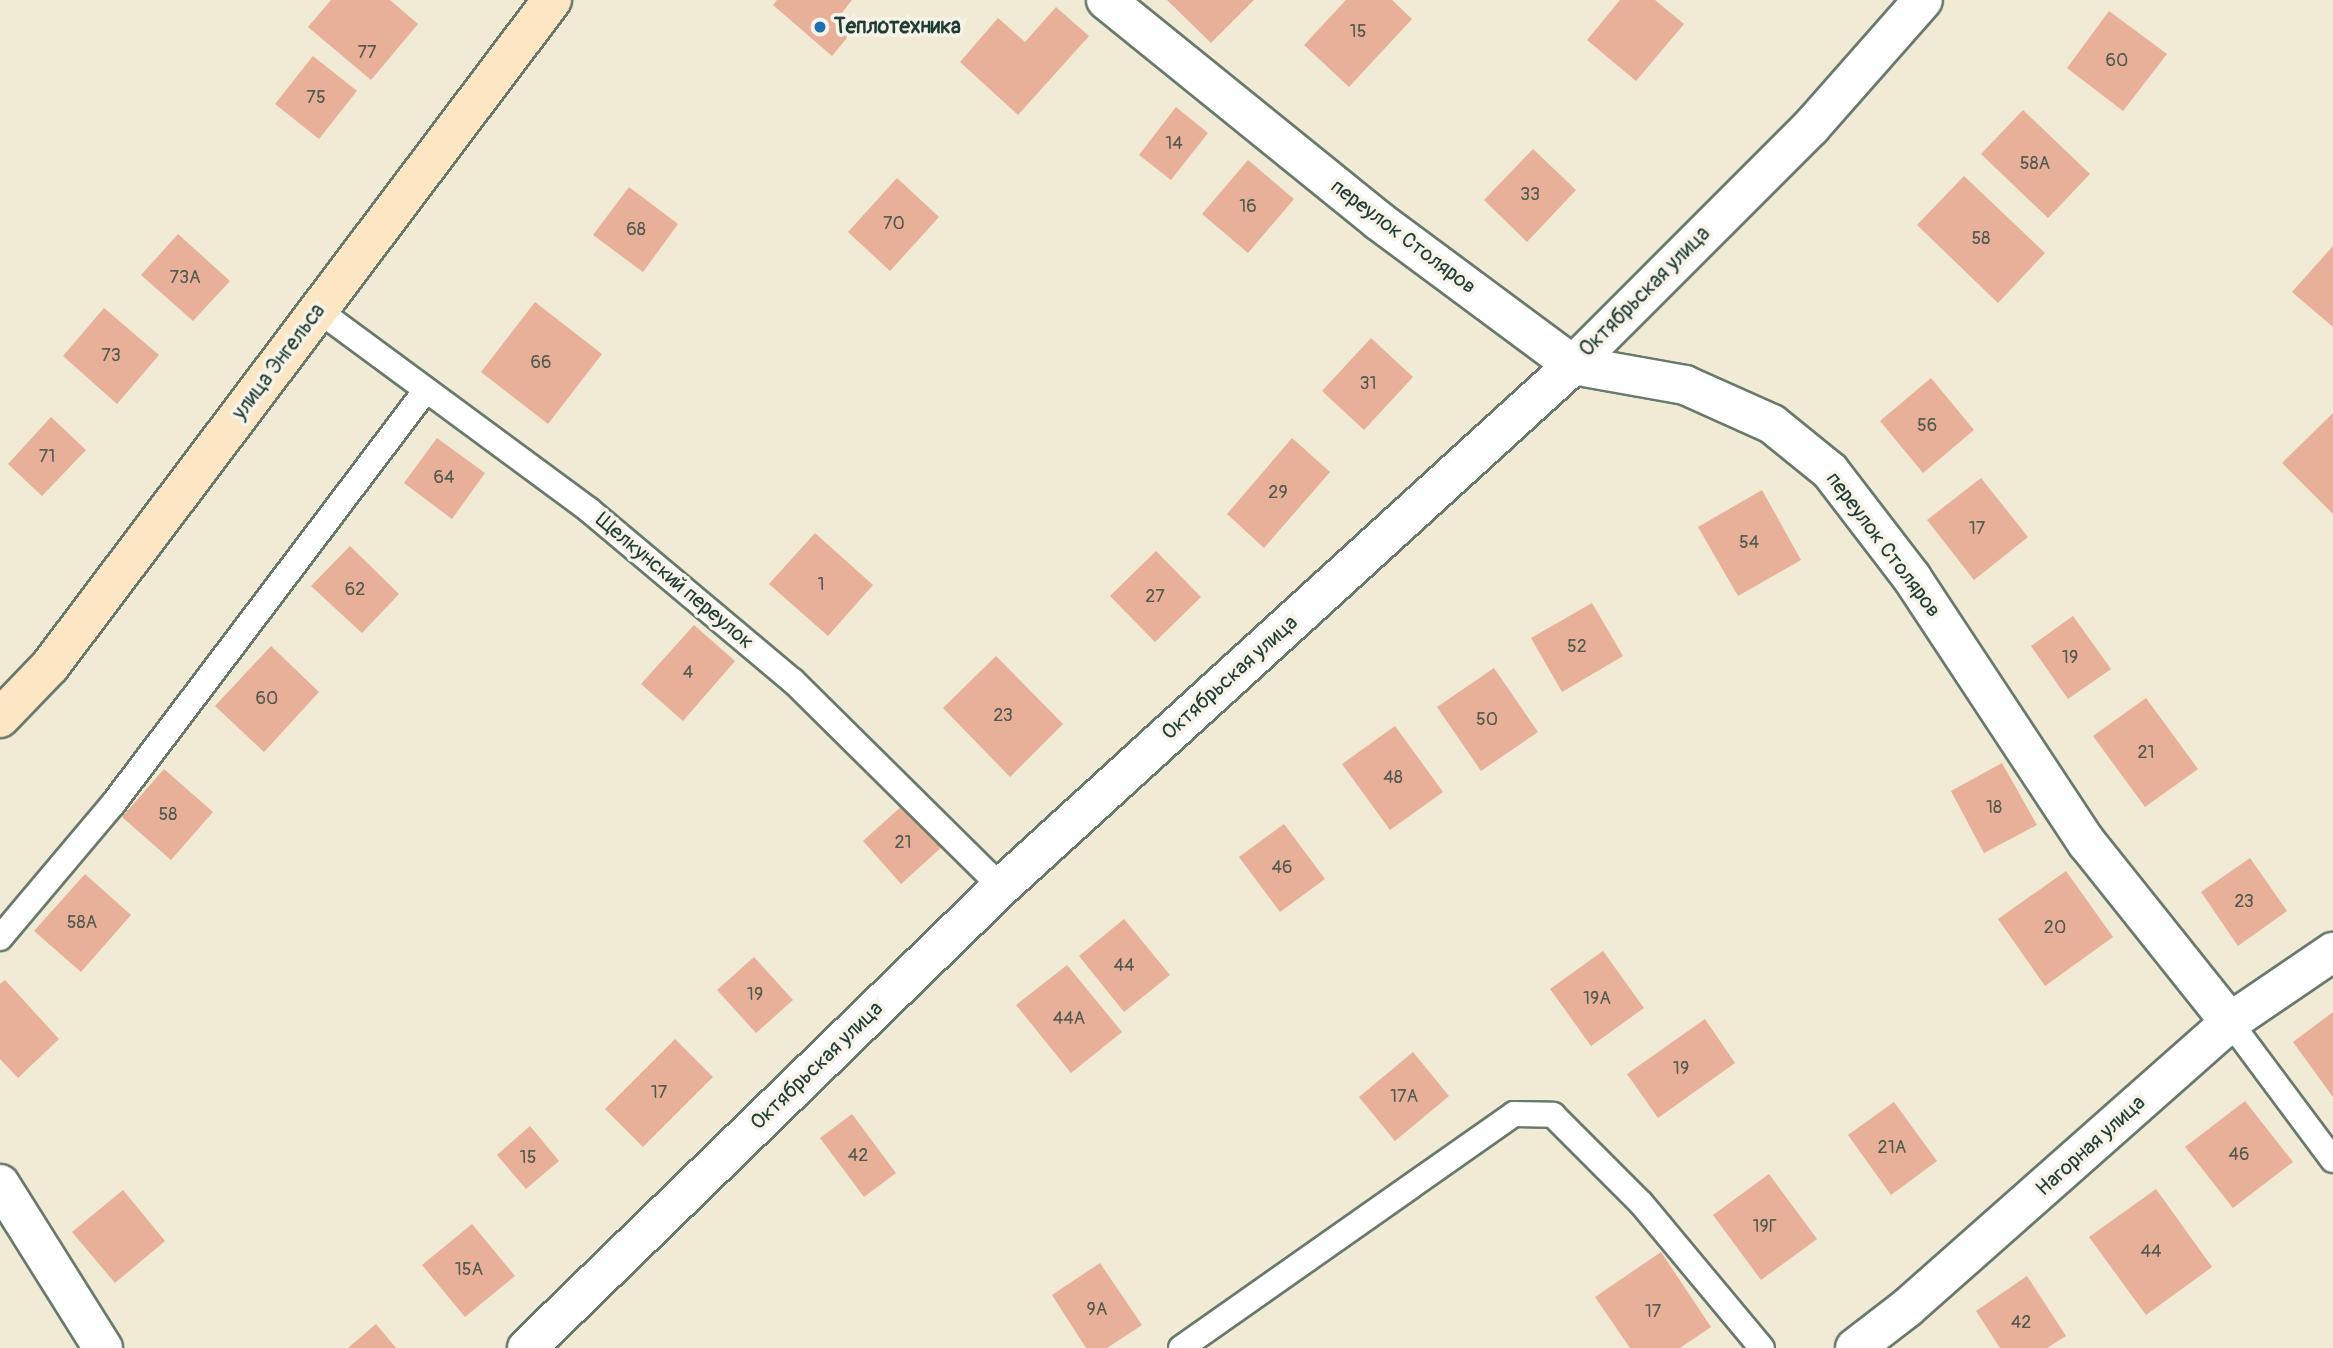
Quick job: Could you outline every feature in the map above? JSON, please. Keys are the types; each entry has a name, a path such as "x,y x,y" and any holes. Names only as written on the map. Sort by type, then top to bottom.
{"street":[{"name":"улица Энгельса","path":"0,718 50,666 552,0"},
{"name":"переулок Столяров","path":"1106,0 1379,221 1573,365 1685,385 1772,424 1830,471 1912,578 2087,843 2230,1022"},
{"name":"Октябрьская улица","path":"527,1348 1001,887 1573,365 1811,127 1923,0"},
{"name":"Нагорная улица","path":"1855,1348 1907,1308 2230,1022 2333,952"},
{"path":"0,1184 73,1293 103,1348"}],"lane":[{"name":"Щелкунский переулок","path":"318,310 589,510 793,681 1001,887"},
{"path":"0,938 113,804 426,390"},
{"path":"2230,1022 2333,1160"},
{"path":"1181,1348 1514,1114 1553,1115 1641,1203 1762,1348"}],"building":[{"path":"331,0 390,0 418,24 371,80 308,27"},
{"name":"Теплотехника","path":"777,0 852,0 836,20 851,33 832,56 773,5"},
{"path":"1167,0 1254,0 1211,43"},
{"path":"1346,0 1392,0 1412,19 1349,87 1304,45"},
{"path":"1620,0 1655,0 1684,24 1636,81 1587,40"},
{"path":"1056,7 1089,36 1018,115 960,62 998,18 1025,42"},
{"path":"2109,11 2167,54 2123,111 2067,68"},
{"path":"313,56 357,91 319,139 275,104"},
{"path":"1176,107 1208,133 1171,180 1139,155"},
{"path":"2023,110 2090,174 2048,218 1981,154"},
{"path":"1533,149 1576,190 1527,242 1484,200"},
{"path":"1248,160 1294,199 1248,253 1202,214"},
{"path":"1964,176 2045,253 1998,303 1917,225"},
{"path":"897,178 939,217 890,271 848,232"},
{"path":"629,187 678,224 643,272 593,235"},
{"path":"178,234 230,281 193,321 141,275"},
{"path":"2333,246 2333,327 2292,292"},
{"path":"535,302 602,354 548,424 481,372"},
{"path":"104,308 159,355 117,404 63,356"},
{"path":"1371,338 1413,377 1364,430 1322,391"},
{"path":"1931,378 1974,430 1923,473 1880,421"},
{"path":"2333,413 2333,514 2282,463"},
{"path":"51,417 86,450 42,496 8,464"},
{"path":"437,438 485,473 452,519 404,483"},
{"path":"1292,438 1330,472 1264,548 1227,514"},
{"path":"1981,478 2028,537 1974,580 1927,520"},
{"path":"1762,490 1801,560 1738,596 1698,527"},
{"path":"815,533 873,585 828,636 769,584"},
{"path":"350,546 399,594 362,633 311,586"},
{"path":"1156,551 1201,597 1155,642 1110,596"},
{"path":"1592,603 1623,656 1562,692 1531,638"},
{"path":"2073,616 2111,669 2068,699 2031,646"},
{"path":"694,625 735,661 683,721 641,684"},
{"path":"271,646 319,692 264,752 215,706"},
{"path":"996,656 1063,724 1010,777 943,708"},
{"path":"1494,668 1538,732 1481,771 1437,707"},
{"path":"2146,698 2198,769 2145,807 2093,736"},
{"path":"1395,726 1443,792 1390,830 1342,764"},
{"path":"2002,763 2037,825 1984,853 1951,791"},
{"path":"164,769 213,812 171,860 122,817"},
{"path":"905,803 943,846 901,884 863,841"},
{"path":"1284,824 1325,879 1280,912 1239,857"},
{"path":"2250,858 2287,911 2238,946 2201,892"},
{"path":"2066,871 2113,937 2045,986 1998,919"},
{"path":"85,874 131,915 81,972 34,931"},
{"path":"1124,919 1170,975 1124,1012 1079,956"},
{"path":"1603,951 1644,1008 1591,1046 1550,989"},
{"path":"754,957 793,1000 756,1033 717,990"},
{"path":"1067,965 1122,1032 1071,1073 1016,1005"},
{"path":"5,980 59,1039 18,1078 0,1059 0,984"},
{"path":"2333,1012 2333,1097 2293,1042"},
{"path":"1705,1019 1735,1063 1658,1118 1627,1074"},
{"path":"675,1039 713,1077 643,1147 605,1109"},
{"path":"1413,1052 1449,1096 1395,1141 1359,1097"},
{"path":"2245,1101 2293,1162 2233,1208 2185,1147"},
{"path":"1894,1102 1937,1161 1891,1195 1848,1135"},
{"path":"852,1114 896,1173 864,1197 820,1138"},
{"path":"530,1126 559,1161 526,1189 497,1155"},
{"path":"1769,1174 1817,1239 1761,1280 1713,1215"},
{"path":"2156,1189 2212,1267 2146,1315 2089,1237"},
{"path":"123,1190 165,1241 115,1283 72,1232"},
{"path":"472,1224 515,1276 465,1317 422,1265"},
{"path":"1661,1252 1711,1327 1680,1348 1630,1348 1595,1297"},
{"path":"1100,1263 1142,1325 1107,1348 1086,1348 1052,1295"},
{"path":"2027,1276 2066,1336 2047,1348 2000,1348 1976,1311"},
{"path":"376,1324 396,1348 348,1348"}],"place":[{"name":"Теплотехника","path":"820,27"}]}
